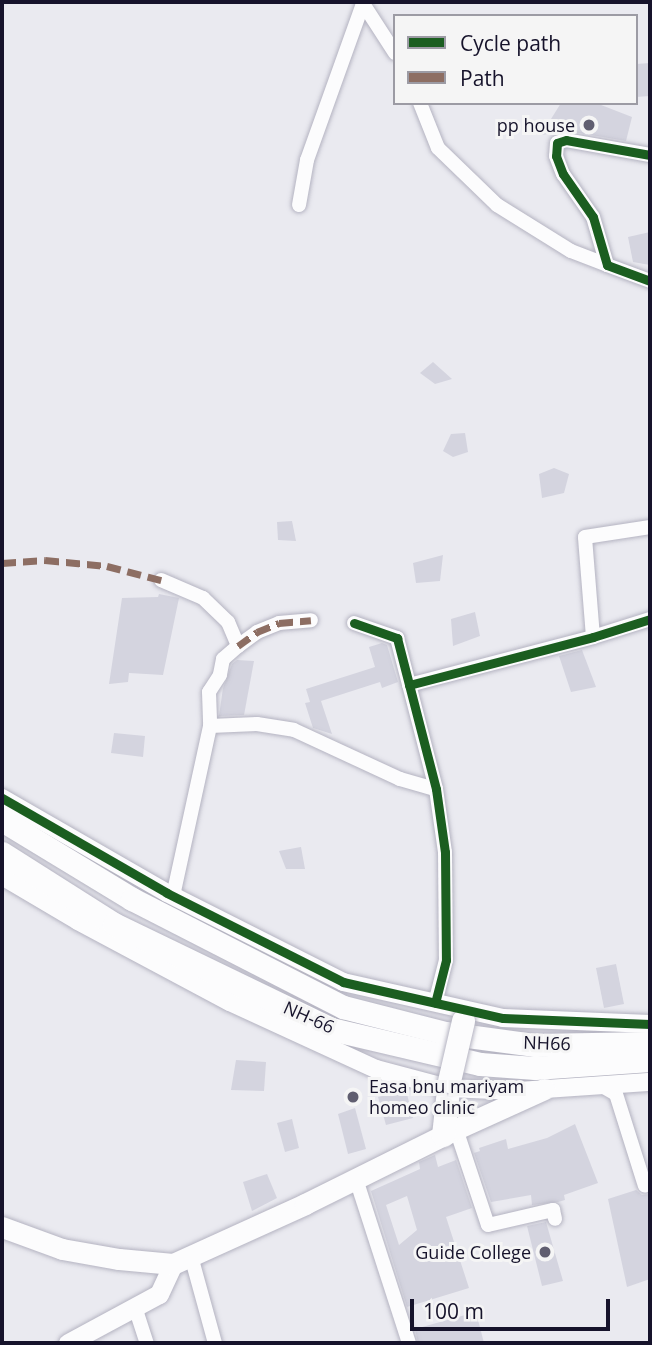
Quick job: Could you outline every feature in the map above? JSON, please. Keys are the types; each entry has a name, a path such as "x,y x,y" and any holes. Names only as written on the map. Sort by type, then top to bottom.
{"highway":[{"name":"NH66","path":"2,820 131,898 343,1007 458,1021 535,1045 650,1043"},
{"name":"NH-66","path":"2,853 114,924 331,1029 480,1064 535,1068 650,1060"},
{"path":"449,1132 448,1085 458,1021"}],"main road":[{"path":"2,1227 62,1249 120,1259 182,1260 544,1089"},
{"path":"68,1343 159,1294 182,1260"}],"street":[{"path":"362,4 393,49"},
{"path":"299,205 307,160 362,4"},
{"path":"422,105 438,148 497,205 570,251 649,280"},
{"path":"607,265 593,217 563,174 556,156 557,143 566,140 650,155"},
{"path":"593,638 585,537 650,527"},
{"path":"161,580 203,597 228,622 238,646"},
{"path":"409,685 593,638 650,619"},
{"path":"173,896 210,726 209,692 220,675 223,659 257,632 279,623 310,620"},
{"path":"354,623 397,638 436,789 445,852 446,960 435,1003"},
{"path":"210,726 257,724 294,730 400,779 436,789"},
{"name":"NH66","path":"2,798 173,896 343,982 435,1003 458,1021 503,1018 650,1024"},
{"path":"2,876 78,921 230,1002 376,1069 448,1085 544,1089 650,1082"},
{"path":"602,1086 617,1094 645,1186"},
{"path":"449,1132 488,1225 553,1210 555,1219"},
{"path":"356,1179 409,1343"},
{"path":"182,1260 215,1343"},
{"path":"135,1307 147,1343"}],"building":[{"path":"650,63 650,96 638,97 638,64"},
{"name":"pp house","path":"560,105 601,105 632,117 626,141 568,131 541,135"},
{"path":"650,232 650,265 633,262 628,237"},
{"path":"433,362 452,379 435,384 420,373"},
{"path":"465,433 468,452 453,457 443,451 451,434"},
{"path":"554,468 569,474 564,493 542,498 539,474"},
{"path":"292,521 296,541 278,540 277,522"},
{"path":"443,555 440,581 416,583 413,563"},
{"path":"159,594 179,598 163,675 129,673 128,682 109,684 122,598 158,597"},
{"path":"475,612 480,636 453,646 451,619"},
{"path":"382,643 387,645 398,682 382,688 380,682 321,701 332,734 313,728 305,703 310,702 306,689 375,667 369,647"},
{"path":"582,650 596,687 571,692 559,656"},
{"path":"237,660 254,661 244,715 219,716 223,688 232,664"},
{"path":"114,733 145,736 143,757 111,753"},
{"path":"301,847 305,869 286,869 279,851"},
{"path":"616,964 624,1004 604,1008 596,968"},
{"path":"236,1060 266,1062 264,1091 231,1090"},
{"path":"406,1090 413,1118 386,1125 378,1097"},
{"path":"355,1108 366,1149 348,1154 338,1114"},
{"path":"292,1119 299,1148 285,1152 277,1123"},
{"path":"575,1124 598,1183 564,1195 565,1200 558,1202 532,1205 531,1195 491,1202 474,1153 480,1151 479,1148 506,1139 508,1149 547,1138"},
{"path":"435,1155 438,1167 456,1160 472,1208 446,1217 469,1288 407,1307 371,1191 420,1169 419,1162","holes":["407,1196 417,1230 399,1245 386,1205"]},
{"path":"267,1174 277,1198 252,1211 243,1182"},
{"path":"636,1190 642,1195 650,1194 650,1279 627,1287 608,1199"},
{"name":"Guide College","path":"546,1222 563,1281 542,1286 527,1226"},
{"path":"476,1312 484,1343 418,1343 415,1329"}],"marked path":[{"path":"2,563 45,560 107,566 161,580"},
{"path":"238,646 257,632 279,623 311,620"}],"cycle path":[{"path":"650,155 566,140 557,143 556,156 563,174 593,217 607,265 650,281"},
{"path":"409,685 593,637 650,619"},
{"path":"354,623 397,638 436,789 445,852 446,960 435,1003"},
{"path":"2,798 167,893 343,982 503,1018 650,1024"}],"place":[{"name":"pp house","path":"589,125"},
{"name":"Easa bnu mariyam homeo clinic","path":"353,1097"},
{"name":"Guide College","path":"545,1252"}]}
